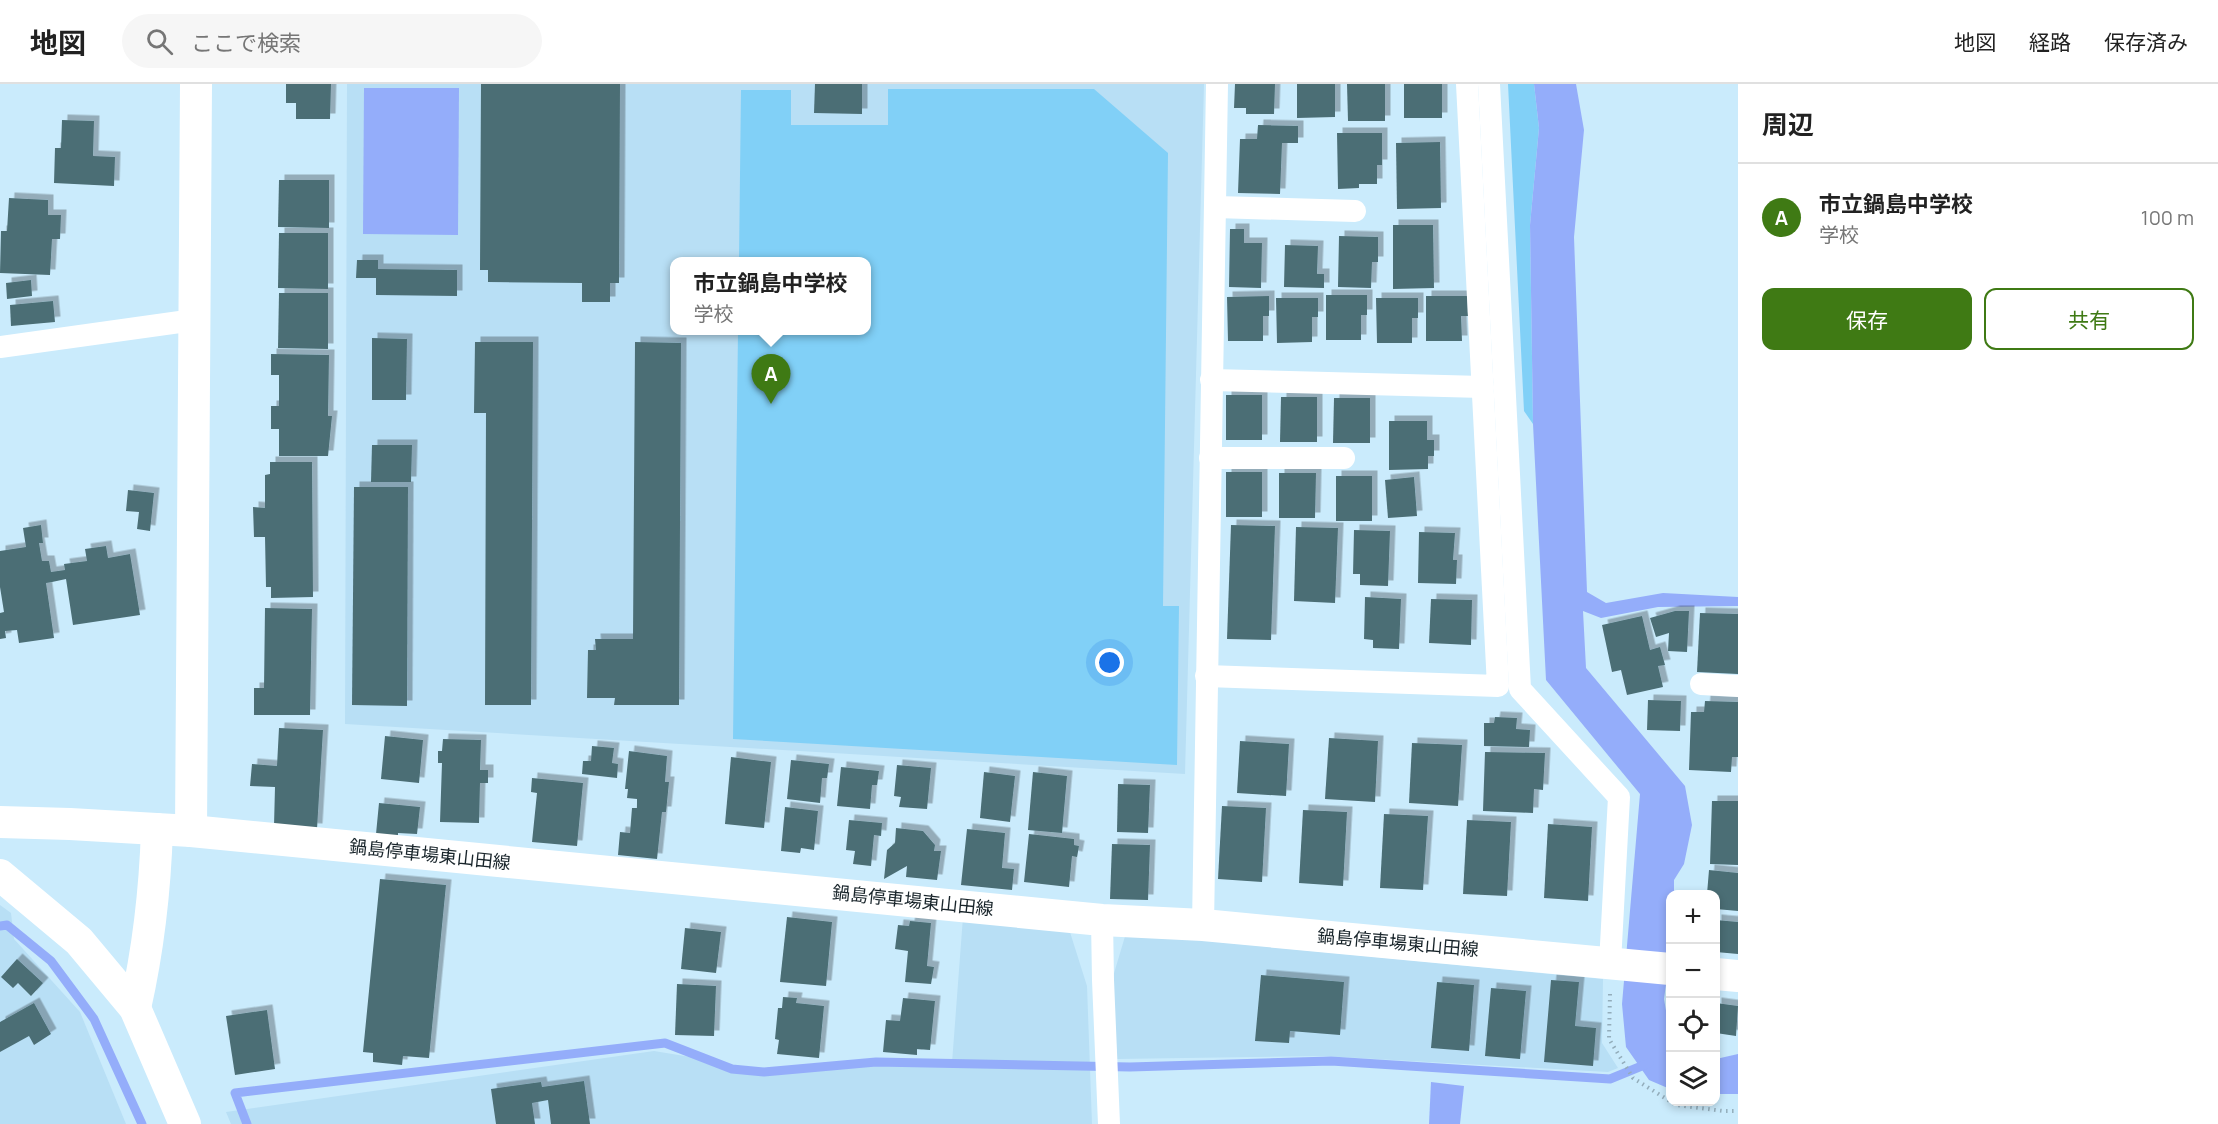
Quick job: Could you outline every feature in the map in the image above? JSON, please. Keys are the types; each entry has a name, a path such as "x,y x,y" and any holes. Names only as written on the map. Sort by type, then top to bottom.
{"main road":[{"path":"191,831 196,84"},
{"name":"鍋島停車場東山田線","path":"0,822 191,831 692,881 876,896 1102,920 1203,925 1666,969"},
{"path":"135,1008 147,956 156,879 157,829"},
{"path":"0,875 80,941 135,1008 184,1124"},
{"path":"1720,974 1738,976"}],"street":[{"path":"1203,925 1217,84"},
{"path":"1206,676 1498,686 1467,84"},
{"path":"1490,84 1520,689 1619,797 1615,964"},
{"path":"1215,207 1355,211"},
{"path":"0,347 194,320"},
{"path":"1211,381 1483,387"},
{"path":"1210,458 1344,458"},
{"path":"1701,684 1738,686"},
{"path":"1102,920 1109,1124"}],"path":[{"path":"1615,964 1609,1039 1633,1078 1676,1105 1738,1111"}],"shaded area":[{"path":"347,84 1204,84 1185,774 345,724"},
{"path":"1508,84 1534,84 1539,128 1530,225 1533,424 1524,411"},
{"path":"1534,84 1576,84 1584,130 1574,237 1587,592 1606,603 1663,593 1738,597 1738,606 1658,607 1601,618 1583,611 1586,668 1685,786 1692,825 1684,864 1674,880 1674,890 1666,890 1664,999 1666,1087 1649,1080 1626,1047 1622,1004 1640,794 1546,680 1533,424 1530,225 1539,128"},
{"path":"364,88 459,88 458,235 363,234"},
{"path":"888,89 1094,89 1168,153 1163,606 1179,606 1177,765 733,739 738,335 871,335 871,257 739,257 741,90 791,90 791,125 888,125"},
{"path":"0,905 11,913 14,939 80,1012 126,1124 0,1124"},
{"path":"963,917 1069,929 1087,986 1092,1124 231,1124 226,1112 654,1051 709,1060 732,1069 764,1072 876,1062 952,1063"},
{"path":"1126,933 1603,979 1602,1043 1618,1068 1608,1072 1323,1056 1117,1059 1112,980"},
{"path":"1738,1054 1738,1094 1720,1094 1720,1058"},
{"path":"1431,1082 1464,1086 1460,1124 1429,1124"}],"building":[{"path":"286,84 331,84 330,119 296,119 296,103 286,103"},
{"path":"481,84 620,84 619,283 610,283 610,302 582,302 582,283 488,282 488,270 480,270"},
{"path":"815,84 862,84 862,114 814,113"},
{"path":"1235,84 1275,84 1274,114 1246,114 1246,108 1234,108"},
{"path":"1297,84 1335,84 1335,117 1297,118"},
{"path":"1347,84 1385,84 1385,121 1348,121"},
{"path":"1404,84 1442,84 1442,118 1404,118"},
{"path":"62,120 94,121 93,156 115,157 114,186 54,183 55,148 61,148"},
{"path":"1258,125 1298,126 1298,143 1282,143 1280,194 1238,193 1240,139 1257,139"},
{"path":"1337,133 1382,133 1382,165 1377,165 1377,184 1359,184 1359,188 1338,189"},
{"path":"1440,142 1441,208 1397,209 1396,143"},
{"path":"279,180 329,180 329,228 278,227"},
{"path":"9,198 48,200 48,215 61,215 60,239 52,239 50,275 0,273 1,231 7,231"},
{"path":"1393,225 1433,225 1434,288 1393,289"},
{"path":"1230,229 1244,229 1244,243 1262,243 1261,288 1229,287"},
{"path":"279,233 328,233 328,289 278,288"},
{"path":"1339,236 1378,237 1378,262 1372,262 1371,288 1338,287"},
{"path":"1285,245 1318,246 1317,274 1324,274 1324,288 1284,287"},
{"path":"357,260 378,260 378,269 457,270 457,296 376,295 376,278 356,278"},
{"path":"31,280 32,296 7,299 6,283"},
{"path":"279,293 328,293 328,349 278,348"},
{"path":"1326,295 1367,295 1367,315 1361,315 1361,340 1326,340"},
{"path":"1269,296 1269,316 1263,316 1263,341 1228,341 1227,297"},
{"path":"1426,296 1467,296 1468,316 1461,316 1462,341 1426,341"},
{"path":"1276,298 1318,298 1318,317 1312,317 1312,342 1277,343"},
{"path":"1376,298 1418,298 1418,318 1412,318 1412,343 1377,343"},
{"path":"53,301 55,322 11,326 10,305"},
{"path":"372,338 407,339 406,400 372,400"},
{"path":"475,342 533,342 531,705 485,705 486,413 474,413"},
{"path":"635,342 681,343 679,705 614,705 615,698 587,698 588,650 596,650 595,639 633,639"},
{"path":"271,354 329,355 328,416 332,416 328,456 279,456 279,429 271,429 271,406 279,406 279,375 271,375"},
{"path":"1226,395 1262,395 1262,440 1226,440"},
{"path":"1281,397 1317,397 1317,442 1280,442"},
{"path":"1334,398 1370,398 1370,443 1333,443"},
{"path":"1389,421 1427,421 1427,440 1434,440 1434,456 1428,456 1428,469 1389,470"},
{"path":"372,445 412,445 411,482 371,482"},
{"path":"270,462 312,462 313,597 271,598 271,587 266,587 265,537 254,537 253,507 265,508 265,475 270,474"},
{"path":"1226,472 1262,472 1262,517 1226,517"},
{"path":"1279,473 1316,473 1315,518 1279,518"},
{"path":"1336,476 1372,476 1372,521 1336,521"},
{"path":"1414,477 1417,516 1388,518 1385,480"},
{"path":"354,487 408,487 407,706 352,705"},
{"path":"128,490 154,493 150,531 137,529 139,512 126,511"},
{"path":"41,525 43,543 39,543 42,561 49,561 51,572 65,570 64,564 87,561 85,549 106,546 108,558 130,554 140,615 73,625 66,579 46,583 54,638 19,643 17,630 5,631 6,638 0,639 0,613 4,612 0,587 0,551 26,547 23,528"},
{"path":"1231,525 1275,526 1271,640 1227,639"},
{"path":"1296,527 1338,528 1335,603 1294,601"},
{"path":"1354,530 1390,531 1388,586 1360,585 1360,574 1353,574"},
{"path":"1419,532 1455,533 1453,560 1457,560 1456,584 1418,583"},
{"path":"1365,597 1401,599 1399,649 1373,648 1373,640 1364,639"},
{"path":"1431,599 1472,600 1471,645 1429,643"},
{"path":"265,608 312,609 310,715 254,715 254,688 264,688"},
{"path":"1675,611 1689,611 1687,652 1668,651 1669,633 1656,637 1650,618"},
{"path":"1700,613 1738,614 1738,674 1697,672"},
{"path":"1642,616 1650,650 1660,647 1665,665 1658,666 1663,687 1627,695 1621,670 1612,672 1602,625"},
{"path":"1648,700 1681,701 1680,731 1647,730"},
{"path":"1705,701 1738,702 1738,757 1732,757 1731,772 1689,770 1691,712 1704,712"},
{"path":"1495,717 1517,718 1516,729 1530,730 1529,747 1484,746 1484,723 1494,723"},
{"path":"279,728 323,730 317,829 274,826 275,787 250,786 252,764 277,766"},
{"path":"385,736 423,740 419,783 381,779"},
{"path":"1329,738 1378,741 1375,802 1325,799"},
{"path":"443,739 481,740 480,770 488,770 488,783 480,783 479,823 440,822 442,763 438,763 438,751 442,751"},
{"path":"1240,741 1289,744 1286,796 1237,793"},
{"path":"1412,743 1462,745 1458,806 1409,803"},
{"path":"592,746 614,748 612,763 618,764 617,778 582,774 583,761 591,761"},
{"path":"629,751 667,756 665,782 669,782 666,812 662,812 657,859 618,855 620,832 630,833 632,808 637,808 637,799 627,798 628,789 625,789"},
{"path":"1485,752 1545,753 1543,790 1534,789 1533,813 1483,811"},
{"path":"731,757 771,762 764,828 725,824"},
{"path":"791,760 829,764 827,778 822,778 820,803 787,799"},
{"path":"897,765 931,768 927,809 899,807 901,797 894,796"},
{"path":"841,767 879,771 877,785 872,785 870,809 837,806"},
{"path":"984,772 1015,776 1010,822 980,818"},
{"path":"1033,772 1067,776 1062,833 1028,830"},
{"path":"532,778 583,783 577,846 532,842 537,793 531,792"},
{"path":"1118,784 1150,785 1148,833 1117,832"},
{"path":"1712,801 1738,801 1738,865 1710,864"},
{"path":"379,803 420,807 417,834 398,833 398,836 376,834"},
{"path":"1222,806 1266,808 1262,882 1218,879"},
{"path":"785,807 818,811 814,850 801,848 800,853 781,851"},
{"path":"1303,810 1347,812 1343,886 1299,883"},
{"path":"1384,814 1428,816 1423,890 1380,888"},
{"path":"849,820 882,823 881,836 874,835 871,866 853,864 855,851 846,850"},
{"path":"1467,820 1511,822 1507,896 1463,894"},
{"path":"1548,824 1592,827 1588,901 1544,898"},
{"path":"896,828 923,831 935,845 934,851 941,851 937,880 906,877 907,866 884,879 887,850 895,843"},
{"path":"967,829 1005,833 1002,868 1014,869 1012,890 961,885"},
{"path":"1029,834 1074,839 1074,845 1079,846 1077,857 1072,856 1069,887 1024,882"},
{"path":"1112,844 1150,845 1148,900 1110,899"},
{"path":"1709,870 1738,873 1738,911 1720,909 1720,890 1707,890"},
{"path":"380,879 446,885 429,1058 403,1056 402,1065 373,1062 373,1053 363,1052"},
{"path":"787,917 832,922 826,986 780,982"},
{"path":"1720,920 1738,922 1738,954 1720,952"},
{"path":"910,921 931,923 927,966 934,967 931,984 905,982 908,951 895,949 898,925 909,926"},
{"path":"685,928 721,932 716,973 681,969"},
{"path":"17,959 43,983 31,996 18,983 13,988 1,977"},
{"path":"1261,975 1344,982 1340,1035 1290,1031 1289,1043 1255,1041"},
{"path":"1551,980 1579,982 1575,1026 1596,1028 1593,1066 1544,1062"},
{"path":"1437,982 1474,985 1469,1051 1431,1048"},
{"path":"677,984 716,986 714,1036 675,1035"},
{"path":"1491,988 1526,991 1520,1059 1485,1056"},
{"path":"783,997 797,998 796,1003 824,1006 819,1058 777,1054 779,1040 775,1039 778,1008 782,1008"},
{"path":"903,998 935,1001 930,1050 917,1049 917,1055 883,1052 886,1020 900,1021"},
{"path":"34,1003 51,1034 34,1045 29,1036 0,1052 0,1022"},
{"path":"1720,1004 1738,1006 1736,1036 1720,1034"},
{"path":"267,1010 275,1069 235,1075 226,1016"},
{"path":"584,1081 590,1124 551,1124 548,1100 532,1103 535,1124 496,1124 491,1089 541,1082 542,1087"}],"waterway":[{"path":"0,926 7,925 51,961 94,1019 142,1124"},
{"path":"247,1124 235,1093 665,1043 732,1069 764,1072 876,1062 1130,1067 1331,1061 1610,1079 1649,1063"}],"place":[{"name":"市立鍋島中学校","path":"771,404"}]}
